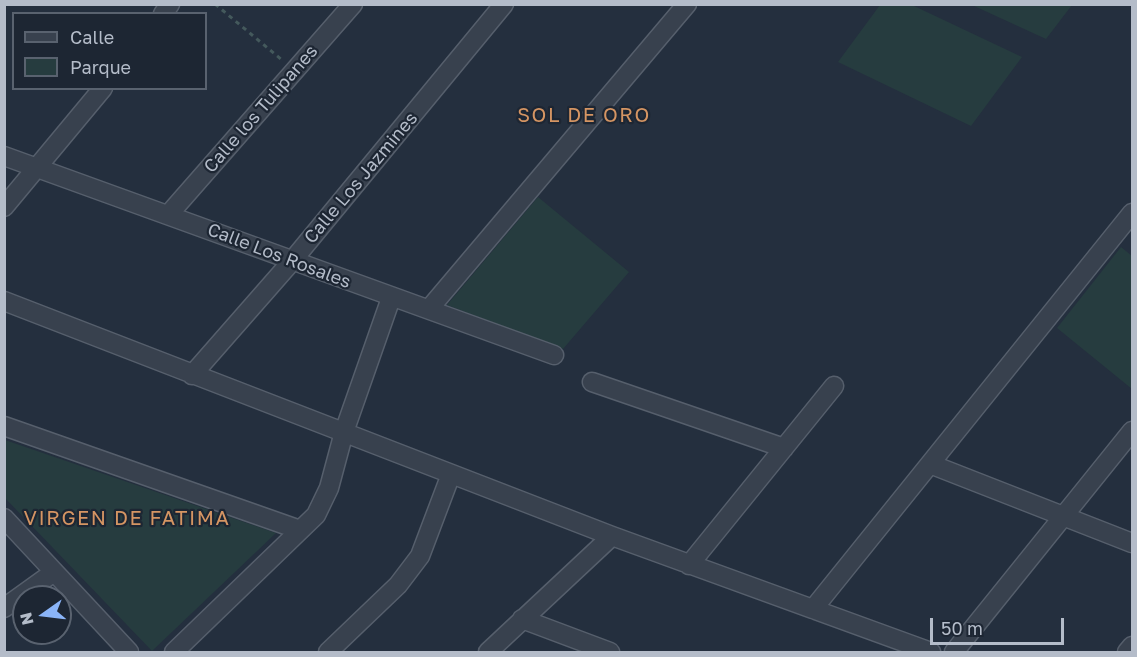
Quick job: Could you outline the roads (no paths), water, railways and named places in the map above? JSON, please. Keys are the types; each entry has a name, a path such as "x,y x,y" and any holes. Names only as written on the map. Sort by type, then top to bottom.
{"street":[{"name":"Calle los Tulipanes","path":"169,214 353,4"},
{"name":"Calle Los Jazmines","path":"192,375 292,261 504,4"},
{"path":"429,309 687,4"},
{"path":"4,207 38,169 100,90"},
{"name":"Calle Los Rosales","path":"4,156 169,214 391,298 429,309 554,355"},
{"path":"813,609 1132,213"},
{"path":"174,652 316,515 328,488 344,432 391,298"},
{"path":"4,301 612,537 813,609 911,649 931,652"},
{"path":"592,382 784,448"},
{"path":"689,565 834,386"},
{"path":"4,426 300,530"},
{"path":"954,652 1132,430"},
{"path":"930,465 1065,515 1132,543"},
{"path":"328,652 398,585 420,556 451,474"},
{"path":"4,518 129,652"},
{"path":"488,652 612,537"},
{"path":"4,608 54,572"},
{"path":"522,619 610,652"},
{"path":"1127,652 1132,646"}],"district":[{"name":"SOL DE ORO","path":"584,116"},
{"name":"VIRGEN DE FATIMA","path":"127,519"}]}
